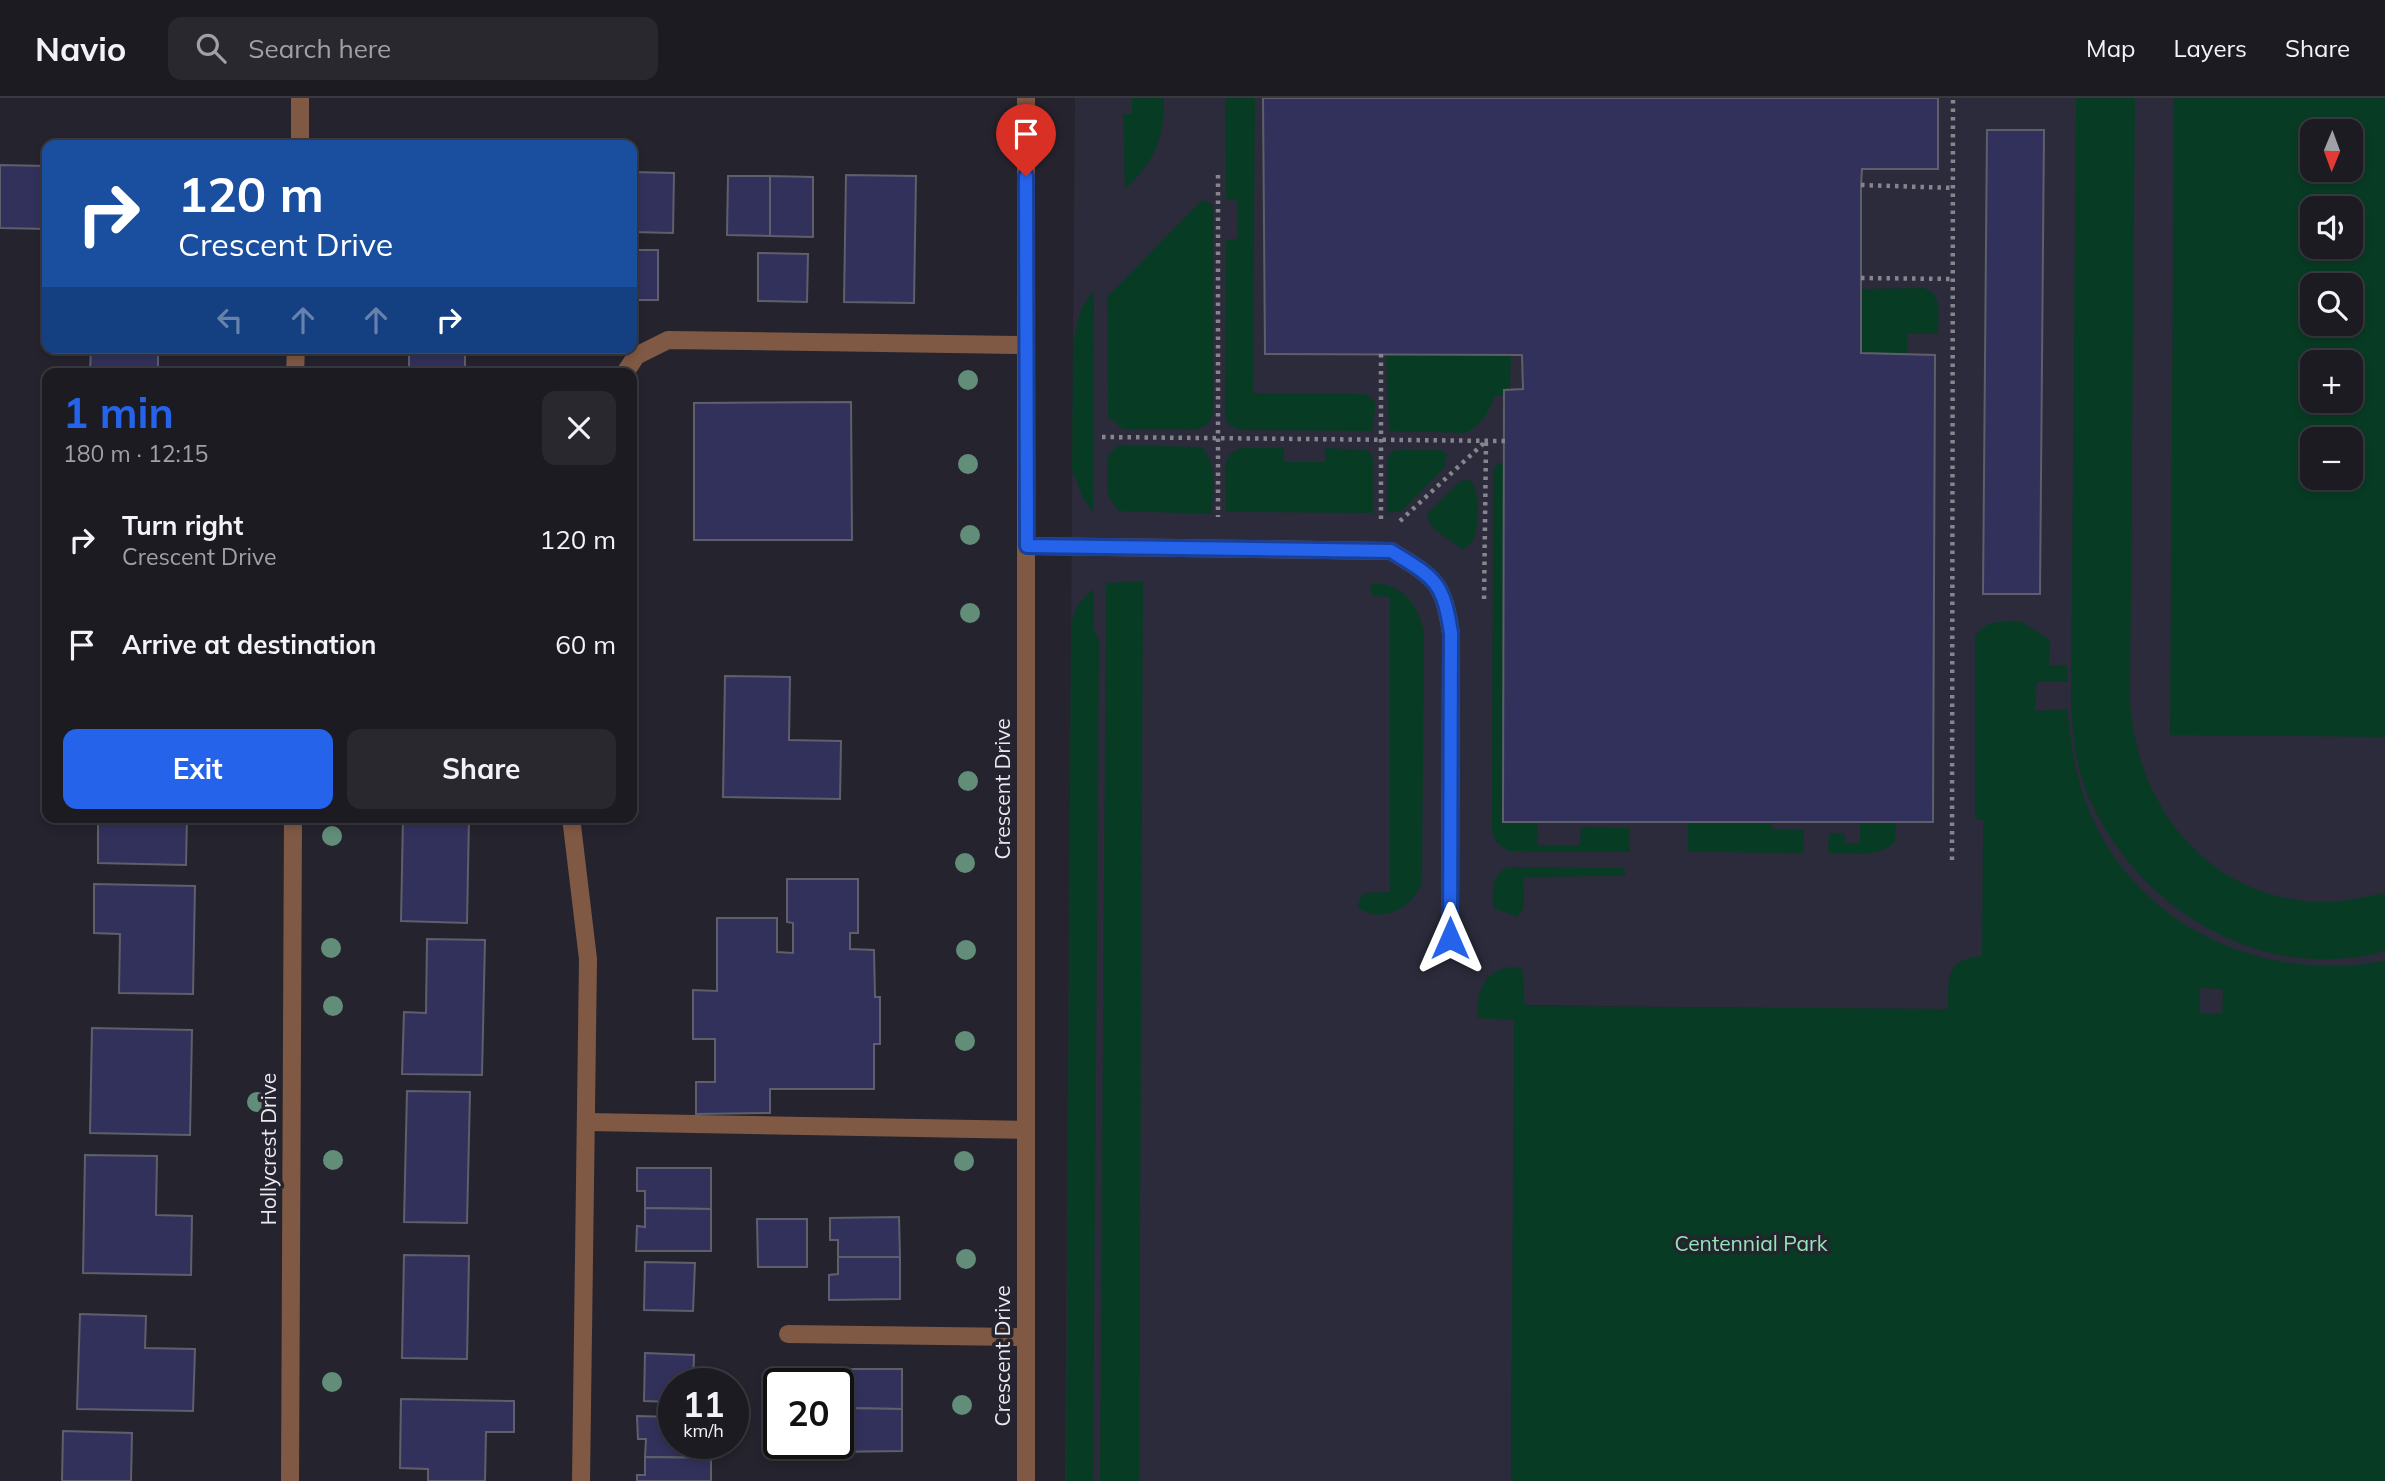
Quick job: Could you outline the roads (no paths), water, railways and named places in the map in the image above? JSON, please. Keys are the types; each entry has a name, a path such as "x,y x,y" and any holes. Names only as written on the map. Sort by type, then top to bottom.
{"street":[{"path":"300,98 300,140"},
{"name":"Crescent Drive","path":"1026,98 1026,1481"},
{"path":"628,368 636,356 668,340 1026,345"},
{"path":"1027,546 1391,551 1426,572 1445,597 1451,633 1450,938"},
{"name":"Hollycrest Drive","path":"290,1481 293,823"},
{"path":"572,823 588,959 581,1481"},
{"path":"587,1122 1026,1130"},
{"path":"788,1334 1026,1337"}],"park label":[{"name":"Centennial Park","path":"1751,1244"}]}
